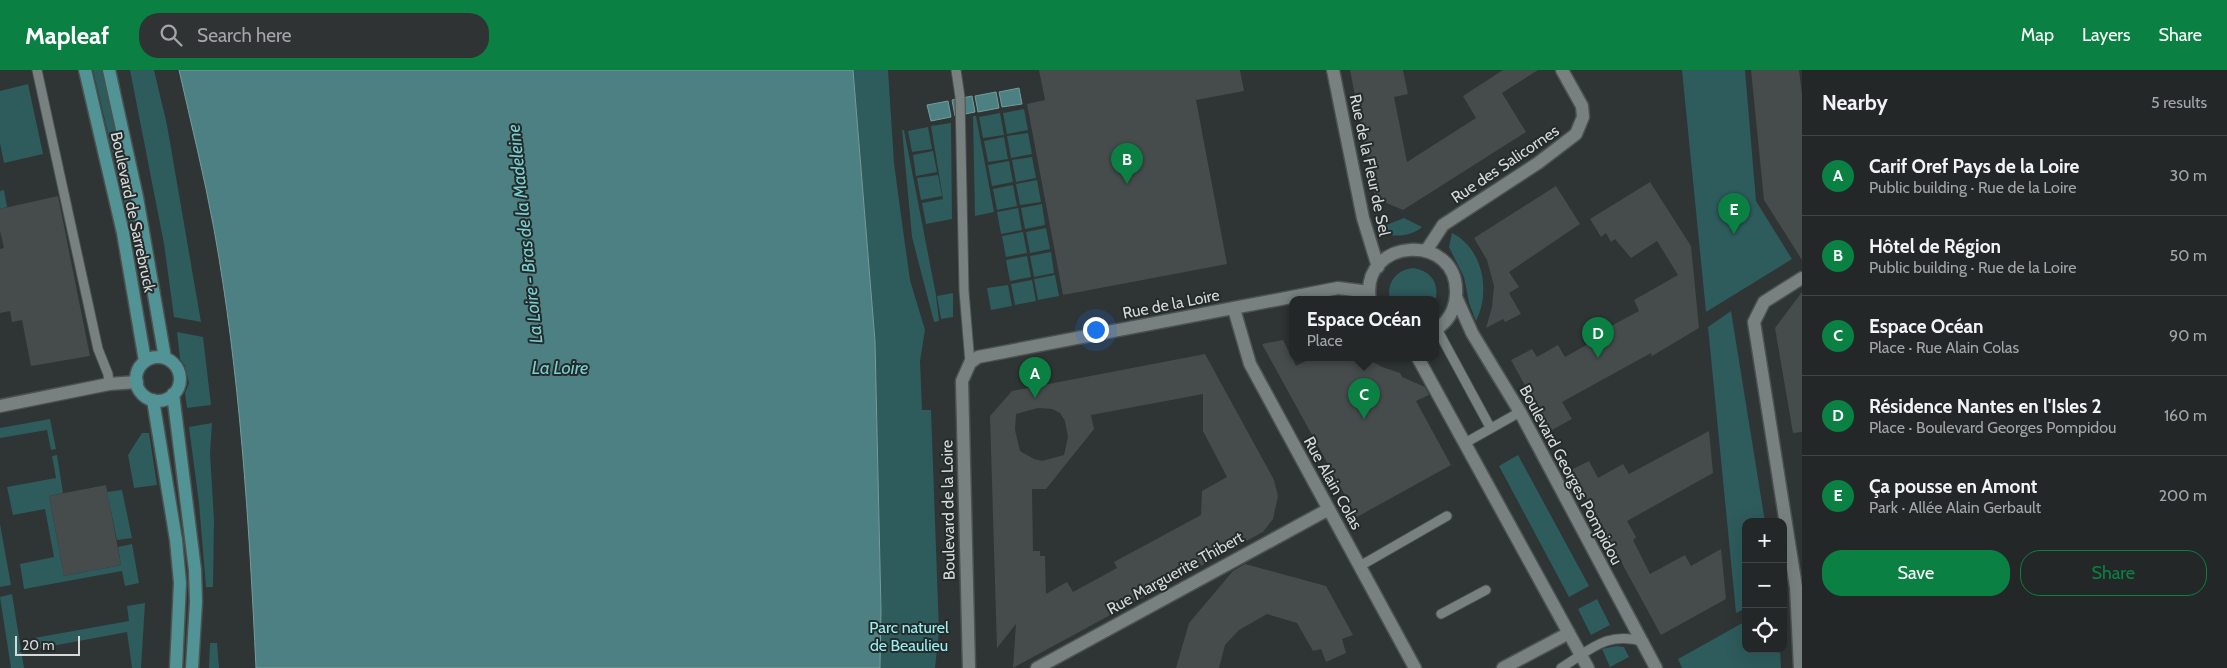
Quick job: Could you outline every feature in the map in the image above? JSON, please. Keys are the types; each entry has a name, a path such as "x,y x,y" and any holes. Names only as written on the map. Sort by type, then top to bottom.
{"main road":[{"name":"Boulevard de Sarrebruck","path":"85,70 123,233 145,361"},
{"name":"Boulevard de Sarrebruck","path":"109,70 137,197 165,358"},
{"path":"174,394 162,400 153,400 144,395 137,382 138,370 145,361 153,358 165,358 174,364 179,374 179,384 174,394 195,570 196,602 192,668"},
{"path":"153,400 174,531 180,583 176,668"}],"street":[{"name":"Rue de la Fleur de Sel","path":"1333,70 1363,218 1378,267"},
{"name":"Rue des Salicornes","path":"1426,251 1443,226 1538,163 1576,134 1583,117 1582,106 1562,70"},
{"path":"1370,296 1371,280 1378,267 1389,256 1400,250 1415,249 1426,251"},
{"name":"Boulevard Georges Pompidou","path":"1426,251 1438,257 1449,267 1456,284 1456,298 1472,333 1520,412 1644,642 1656,668"},
{"path":"1800,668 1796,587 1754,322 1764,302 1802,278"},
{"name":"Rue de la Loire","path":"1296,296 1338,288 1370,296"},
{"name":"Rue de la Loire","path":"974,360 1289,297"},
{"path":"1439,326 1450,315 1456,298"},
{"name":"Rue Alain Colas","path":"1234,308 1250,364 1415,668"},
{"name":"Boulevard de la Loire","path":"969,668 962,381 974,360"},
{"path":"1420,361 1588,668"},
{"path":"0,406 109,384 137,382"},
{"name":"Rue Marguerite Thibert","path":"1037,668 1329,509"},
{"path":"1503,668 1569,633"}],"lane":[{"path":"37,70 98,349 108,374 109,384"},
{"path":"956,70 960,97 964,291 974,360"},
{"path":"1439,334 1490,427"},
{"path":"1465,443 1490,427 1520,412"},
{"path":"1360,566 1446,516"},
{"path":"1441,614 1486,590"},
{"path":"1561,668 1600,642 1630,638 1644,642"}],"green space":[{"path":"93,70 102,70 138,236 134,237 132,235"},
{"path":"130,70 154,70 167,125 201,322 174,317 164,244"},
{"name":"Parc naturel de Beaulieu","path":"853,70 888,70 894,163 910,280 925,330 920,361 922,410 931,410 939,632 935,668 880,668 881,610 875,341"},
{"path":"1682,70 1745,70 1756,201 1792,259 1706,312"},
{"path":"28,84 43,154 4,163 0,143 0,91"},
{"path":"1024,109 1028,130 1007,134 1003,113"},
{"path":"1000,113 1004,135 983,138 979,117"},
{"path":"973,116 976,116 994,212 975,216"},
{"path":"951,123 952,219 926,224 922,203 943,199 931,126"},
{"path":"928,127 932,149 912,152 908,131"},
{"path":"902,130 904,130 936,295 939,321 934,322 912,237"},
{"path":"1028,133 1032,154 1011,158 1007,136"},
{"path":"1004,137 1008,159 988,162 984,141"},
{"path":"933,151 937,172 916,176 913,155"},
{"path":"1032,157 1036,178 1016,182 1012,160"},
{"path":"1009,161 1013,182 992,186 988,165"},
{"path":"938,175 942,196 921,200 917,178"},
{"path":"1037,180 1041,202 1020,205 1016,184"},
{"path":"1013,185 1017,206 997,210 993,189"},
{"path":"4,190 7,207 0,209 0,191"},
{"path":"1042,204 1045,225 1025,229 1021,208"},
{"path":"1018,208 1022,230 1001,234 997,212"},
{"path":"1404,218 1422,227 1414,232 1398,236 1384,232 1386,225"},
{"path":"1046,228 1050,249 1030,253 1026,232"},
{"path":"1023,232 1027,253 1006,257 1002,236"},
{"path":"1452,233 1463,240 1471,249 1481,272 1483,297 1481,310 1476,321 1469,303 1464,277 1449,247"},
{"path":"1051,252 1054,273 1034,277 1030,256"},
{"path":"1027,256 1031,277 1010,281 1006,260"},
{"path":"1413,268 1430,275 1435,284 1436,296 1389,296 1391,283 1394,278 1407,269"},
{"path":"1055,275 1059,296 1038,300 1034,279"},
{"path":"1032,280 1036,301 1015,305 1011,284"},
{"path":"1008,285 1012,306 991,310 987,288"},
{"path":"953,293 953,317 941,319 937,296"},
{"path":"1731,311 1764,518 1742,518 1742,610 1736,613 1708,327"},
{"path":"177,332 203,337 211,405 187,408 185,393 189,383 185,366 180,359"},
{"path":"50,419 56,449 51,450 47,430 0,438 0,428"},
{"path":"212,423 210,453 214,520 213,587 206,587 199,503 189,427"},
{"path":"142,433 149,433 157,485 134,488 128,455"},
{"path":"57,455 63,493 49,496 64,576 121,565 118,547 132,544 139,583 125,586 122,571 24,589 20,564 54,557 45,509 13,515 7,487 56,478 52,456"},
{"path":"1518,455 1589,586 1569,597 1499,466"},
{"path":"122,490 132,538 117,540 107,492"},
{"path":"0,524 11,585 0,587"},
{"path":"12,594 24,668 11,668 0,597"},
{"path":"1597,599 1610,625 1591,635 1578,609"},
{"path":"145,603 141,668 132,668 127,632 36,649 34,638 129,621 127,606"},
{"path":"1742,623 1742,653 1780,653 1781,668 1682,668 1678,659"},
{"path":"210,643 217,643 219,668 209,668"},
{"path":"1616,646 1624,647 1629,657 1610,667 1602,649"}],"water":[{"name":"La Loire","path":"179,70 853,70 875,341 881,610 880,668 256,668 242,447 231,338 214,229"},
{"path":"1019,88 1022,104 1002,107 999,92"},
{"path":"996,92 999,108 978,112 975,96"},
{"path":"972,96 975,112 955,116 952,100"},
{"path":"948,101 951,117 931,121 927,105"}],"building":[{"path":"1039,70 1240,70 1244,91 1196,100 1227,264 1063,295 1027,104 1045,100"},
{"path":"1350,70 1403,70 1408,94 1394,97 1407,162 1476,118 1463,96 1503,70 1538,70 1502,93 1526,132 1403,210 1375,198"},
{"path":"1751,70 1799,70 1802,95 1802,260 1764,200"},
{"path":"1650,182 1691,246 1699,328 1652,356 1651,353 1562,402 1572,419 1550,431 1511,360 1532,349 1537,357 1558,345 1565,357 1599,338 1596,334 1639,311 1634,300 1678,275 1657,241 1631,258 1615,239 1611,242 1606,233 1601,237 1590,219"},
{"path":"1556,186 1580,224 1509,272 1519,287 1509,293 1521,314 1505,322 1503,319 1486,328 1492,307 1494,286 1487,260 1474,238"},
{"path":"58,196 90,356 31,366 22,320 12,322 10,311 0,313 0,249 4,248 0,231 0,209"},
{"path":"1802,292 1802,432 1793,433 1775,328"},
{"path":"1283,340 1289,352 1289,361 1294,361 1296,366 1306,361 1371,361 1400,373 1402,377 1425,387 1429,395 1416,401 1451,465 1357,517 1262,344"},
{"path":"1205,354 1274,480 1278,496 1273,519 1263,532 1013,668 1016,624 997,648 990,416 1012,391","holes":["1203,394 1203,431 1227,477 1202,491 1201,515 1114,562 1117,568 1073,592 1067,582 1046,594 1045,556 1040,556 1040,551 1033,551 1032,489 1046,489 1094,429 1091,415","1038,408 1052,409 1060,413 1065,421 1068,437 1064,455 1042,461 1020,451 1015,430 1016,414"]},
{"path":"1709,431 1713,473 1627,521 1636,537 1633,540 1650,574 1685,555 1691,566 1721,549 1726,599 1661,635 1571,470 1589,461 1598,478 1623,464 1629,474"},
{"path":"106,485 121,565 64,576 49,496"},
{"path":"1245,564 1326,586 1353,635 1342,639 1346,653 1326,662 1321,649 1313,651 1297,623 1267,614 1239,630 1225,645 1219,668 1176,668 1189,623 1233,571"}],"place":[{"name":"Hôtel de Région","path":"1127,184"},
{"name":"Ça pousse en Amont","path":"1734,234"},
{"name":"Résidence Nantes en l'Isles 2","path":"1598,358"},
{"name":"Carif Oref Pays de la Loire","path":"1035,398"},
{"name":"Espace Océan","path":"1364,419"}],"water label":[{"name":"La Loire - Bras de la Madeleine","path":"525,234"}]}
